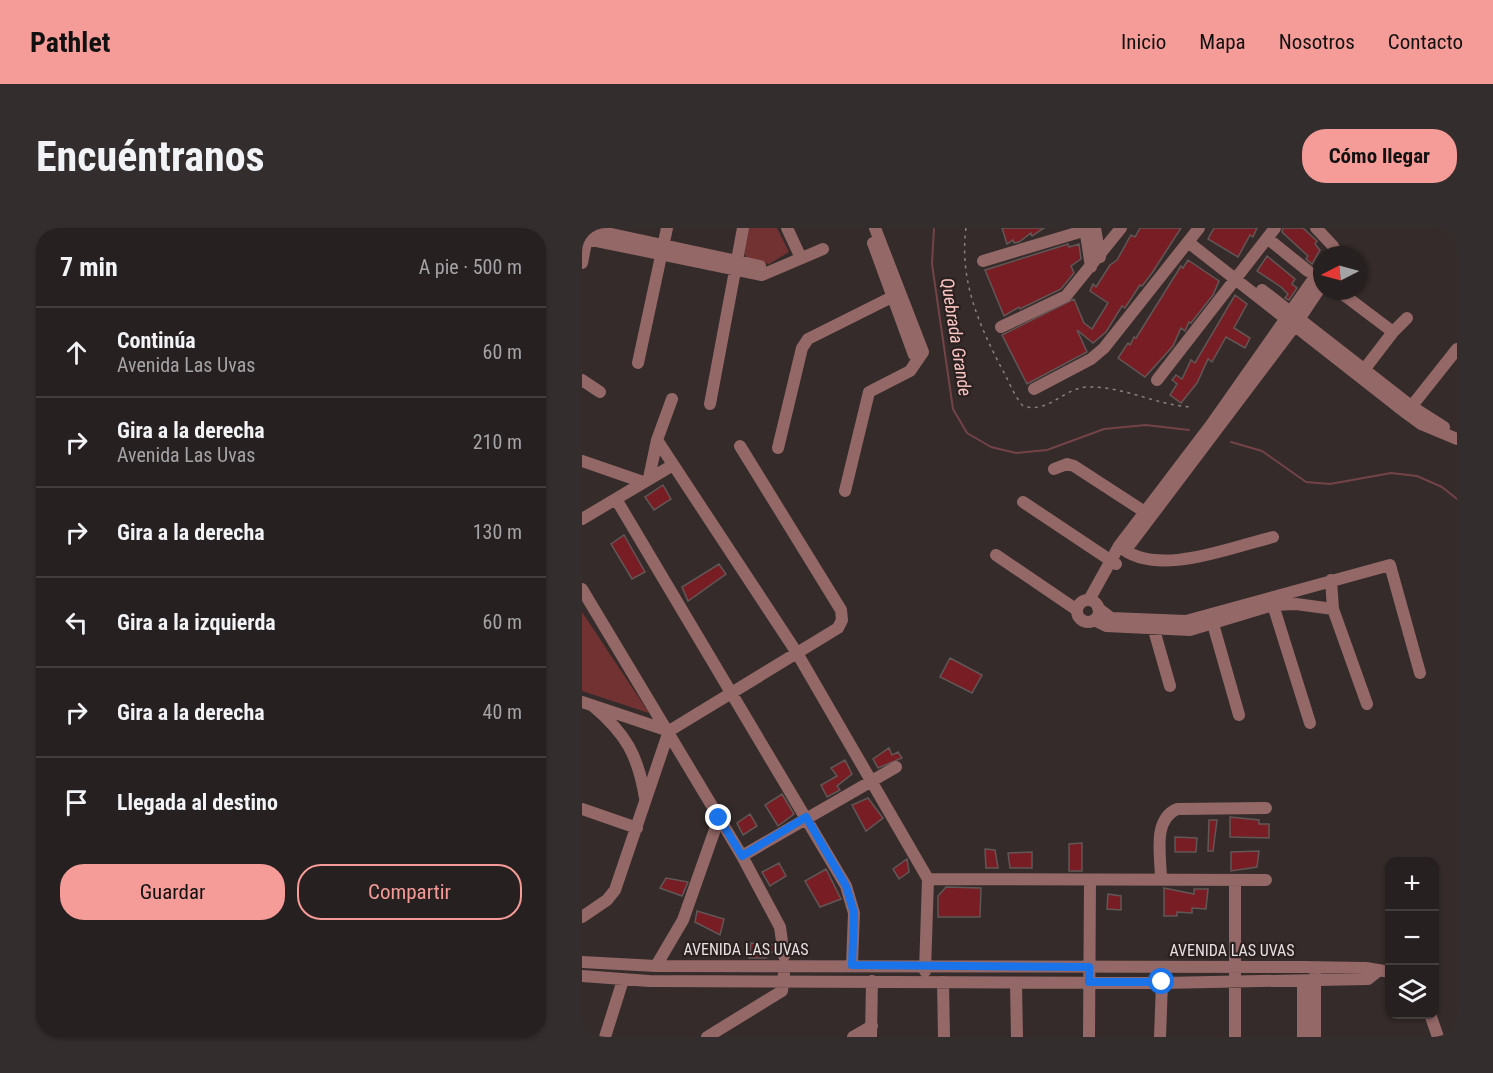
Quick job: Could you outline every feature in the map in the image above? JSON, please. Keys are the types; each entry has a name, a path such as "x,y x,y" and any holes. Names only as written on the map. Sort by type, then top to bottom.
{"street":[{"path":"638,363 667,228"},
{"path":"710,404 743,228"},
{"path":"787,228 801,258"},
{"path":"845,491 869,392 910,371 923,352 867,228"},
{"path":"875,228 896,295"},
{"path":"983,261 1090,228 1095,262"},
{"path":"1001,327 1066,296 1121,228"},
{"path":"1157,380 1275,228"},
{"path":"1316,228 1329,246"},
{"path":"582,263 586,232 736,266 773,270 823,249"},
{"path":"1034,389 1091,359 1104,348 1193,235 1265,298 1409,410 1421,424 1457,439"},
{"path":"1267,238 1308,272"},
{"path":"1293,320 1313,283"},
{"path":"778,448 802,348 808,339 896,295"},
{"path":"996,555 1077,609 1080,620 1087,622 1113,562 1122,548 1313,296"},
{"path":"1351,300 1393,332"},
{"path":"1362,372 1407,318"},
{"path":"1409,410 1457,349"},
{"path":"582,380 600,392"},
{"path":"646,480 672,399"},
{"path":"1409,410 1457,431"},
{"path":"657,440 797,653 928,879 925,981"},
{"path":"582,917 607,900 615,890 669,731 838,628 842,620 841,610 740,446"},
{"path":"582,461 646,480"},
{"path":"1054,469 1067,464 1074,466 1148,514"},
{"path":"582,519 673,465"},
{"path":"616,499 846,886 854,913 852,965"},
{"path":"1023,502 1113,562"},
{"path":"1122,548 1139,558 1175,561 1273,537"},
{"path":"1077,609 1083,601 1111,618 1186,621 1390,565 1420,674"},
{"path":"1331,580 1333,609 1367,704"},
{"path":"582,589 669,731 742,856 780,927 784,961 783,991 707,1037"},
{"path":"1094,608 1106,626 1154,630 1190,630 1273,605 1296,604 1333,609"},
{"path":"1273,605 1310,723"},
{"path":"1213,624 1239,715"},
{"path":"1154,630 1170,686"},
{"path":"588,704 669,731"},
{"path":"588,704 613,723 628,742 641,771 645,802"},
{"path":"742,856 896,767"},
{"path":"1161,880 1161,823 1166,814 1177,808 1266,808"},
{"path":"582,809 637,828"},
{"path":"656,966 683,921 719,818"},
{"path":"928,879 1266,880"},
{"path":"1089,1037 1090,880"},
{"path":"1235,880 1235,1037"},
{"name":"AVENIDA LAS UVAS","path":"582,962 656,966 784,961 852,965 1315,967 1309,981 1016,983 623,980 582,976"},
{"path":"1315,967 1366,968 1384,972"},
{"path":"1309,981 1368,979 1384,972"},
{"path":"605,1037 623,980"},
{"path":"853,1037 872,1032 872,981"},
{"path":"1304,1037 1309,981"},
{"path":"1309,981 1315,1037"},
{"path":"943,982 944,1037"},
{"path":"1160,1037 1162,982"},
{"path":"1016,983 1017,1037"},
{"path":"1432,1019 1438,1037"}],"path":[{"path":"966,228 963,250 970,296 980,326 1023,406 1039,408 1085,387 1106,388 1161,399 1177,406 1191,407"}],"shaded area":[{"path":"747,228 777,228 789,252 769,264 747,259 744,254"},
{"path":"582,612 649,713 582,691"}],"building":[{"path":"1002,228 1044,228 1032,236 1031,233 1019,242 1014,243 1013,240 1007,244"},
{"path":"1140,228 1181,228 1152,273 1142,286 1140,285 1125,308 1122,306 1106,332 1093,343 1077,330 1087,352 1027,384 1002,335 1074,299 1084,323 1092,329 1108,303 1090,291 1093,284 1096,287 1110,265 1117,260 1131,235 1135,237"},
{"path":"1214,228 1257,228 1253,237 1250,235 1238,257 1208,239"},
{"path":"1283,228 1303,228 1317,241 1317,246 1313,246 1312,264 1306,259 1308,256 1282,232"},
{"path":"1068,244 1069,247 1079,244 1081,259 1071,266 1074,273 1061,289 1004,316 985,270"},
{"path":"1267,256 1295,279 1292,284 1297,288 1289,300 1285,298 1288,294 1281,287 1257,271"},
{"path":"1188,260 1219,281 1213,295 1191,323 1189,322 1185,331 1181,328 1173,346 1145,377 1118,358 1128,343 1130,345 1134,337 1136,338 1181,266 1183,268"},
{"path":"1235,295 1247,304 1234,328 1250,338 1245,348 1226,337 1212,362 1208,359 1197,383 1181,403 1170,395 1177,384 1172,380 1176,375 1182,379 1191,360 1195,363"},
{"path":"663,485 671,499 654,510 645,497"},
{"path":"624,535 645,572 632,579 611,544"},
{"path":"719,564 726,574 688,601 682,587"},
{"path":"950,658 982,675 972,693 940,677"},
{"path":"889,748 892,755 898,752 902,758 878,768 873,759"},
{"path":"845,760 852,774 837,786 840,790 827,797 821,785 837,776 831,768"},
{"path":"782,794 794,814 778,826 765,805"},
{"path":"868,798 883,818 866,831 852,805"},
{"path":"750,814 757,826 743,835 737,823"},
{"path":"1230,817 1259,820 1259,824 1269,824 1269,838 1230,837"},
{"path":"1209,820 1217,820 1213,851 1208,851"},
{"path":"1175,837 1197,838 1196,852 1175,852"},
{"path":"1082,843 1082,871 1069,871 1069,844"},
{"path":"985,849 995,850 998,868 986,868"},
{"path":"1259,851 1257,867 1231,871 1231,852"},
{"path":"1032,852 1032,868 1010,868 1008,853"},
{"path":"907,859 909,872 899,879 893,869"},
{"path":"779,863 786,876 770,886 762,872"},
{"path":"826,869 841,899 820,907 805,881"},
{"path":"666,878 688,882 682,896 660,888"},
{"path":"946,887 981,888 980,917 938,917 938,896"},
{"path":"1164,888 1194,894 1194,889 1208,889 1206,909 1192,908 1192,913 1177,912 1177,916 1164,916"},
{"path":"1108,894 1121,896 1121,910 1107,909"},
{"path":"697,911 724,919 720,935 695,922"},
{"path":"751,943 774,945 775,949 766,958 749,958"}],"waterway":[{"name":"Quebrada Grande","path":"934,228 932,264 953,409 967,433 991,447 1016,453 1047,450 1104,429 1146,425 1189,430"},
{"name":"Quebrada Grande","path":"1231,442 1262,451 1306,482 1330,484 1391,473 1417,476 1442,487 1457,499"}],"route":[{"path":"719,818 742,856 806,817 846,886 854,913 852,965 1089,967 1089,982 1162,982"}]}
